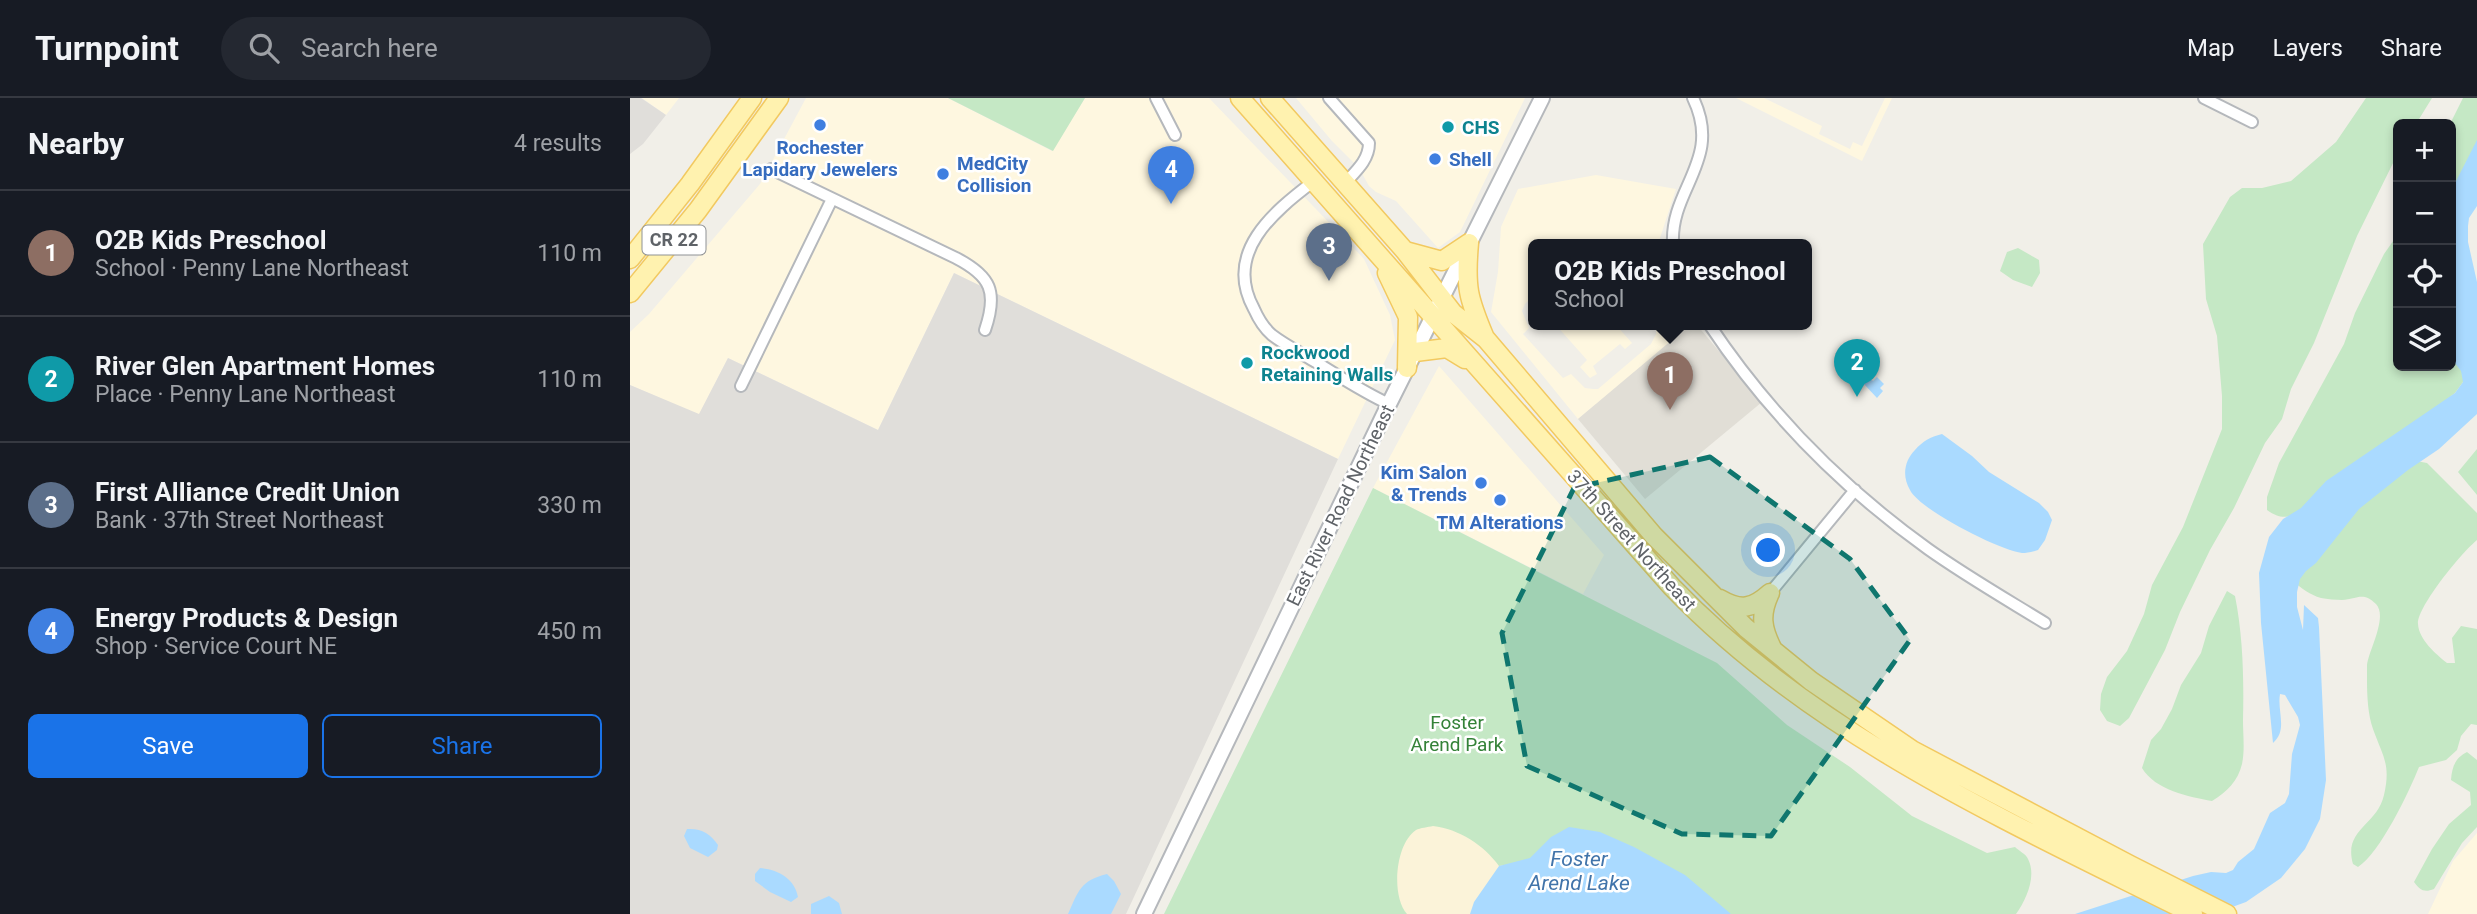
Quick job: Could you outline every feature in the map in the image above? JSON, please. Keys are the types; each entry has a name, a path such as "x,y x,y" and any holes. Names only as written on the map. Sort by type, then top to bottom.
{"main road":[{"name":"CR 22","path":"630,259 690,184 752,98"},
{"name":"CR 22","path":"630,293 698,210 779,98"},
{"name":"37th Street Northeast","path":"1240,98 1695,612 1809,704 1886,755 2193,914"},
{"name":"37th Street Northeast","path":"1270,98 1405,251 1453,313 1486,339 1654,536 1728,612 1822,690 1912,750 2227,914"},
{"path":"1405,251 1442,261 1469,243"},
{"path":"1469,243 1469,298 1486,339"},
{"path":"1382,260 1408,317 1411,360 1447,348 1480,370"},
{"path":"1691,574 1718,598 1737,607 1757,605 1770,593"},
{"path":"1770,593 1762,613 1762,621 1774,651"}],"street":[{"path":"1156,98 1175,135"},
{"path":"1329,98 1368,143 1369,152 1365,160 1345,183"},
{"name":"East River Road Northeast","path":"1144,914 1389,404 1542,98"},
{"path":"1674,239 1674,224 1695,172 1703,140 1700,113 1693,98"},
{"path":"2204,98 2252,122"},
{"path":"771,169 956,258 977,271 991,291 991,309 985,330"},
{"path":"1314,181 1268,220 1257,233 1244,269 1246,295 1271,334 1359,389 1389,404"},
{"path":"741,386 832,199"},
{"path":"1714,330 1773,407 1855,490 1927,548 2045,623"},
{"path":"1770,593 1855,490"}],"highlighted area":[{"path":"1710,457 1850,559 1910,640 1771,836 1682,834 1527,766 1502,633 1574,488"}],"shaded area":[{"path":"630,98 641,98 666,115 643,144 630,154"},
{"path":"642,98 679,98 666,115"},
{"path":"806,98 948,98 1052,151 1085,98 1209,98 1364,259 1390,315 1395,340 1338,459 954,273 878,430 728,358 699,415 630,385 630,332 649,314 760,184"},
{"path":"1296,98 1525,98 1460,232 1438,248 1396,201 1369,186 1359,168"},
{"path":"1736,98 1764,98 1822,126 1819,134 1850,149 1853,142 1862,146 1885,98 1892,98 1862,161"},
{"path":"1596,175 1676,189 1660,239 1528,239 1528,301 1522,311 1528,329 1523,334 1563,378 1571,374 1585,388 1598,389 1651,344 1656,330 1686,330 1578,419 1491,312 1498,272 1501,227 1518,189"},
{"path":"954,273 1338,459 1126,914 630,914 630,385 699,414 728,358 878,430"},
{"path":"1560,330 1620,330 1632,343 1625,349 1620,344 1593,366 1597,374 1590,378 1580,367 1587,360"},
{"path":"1684,330 1701,330 1762,402 1645,499 1578,419"},
{"path":"1439,366 1604,555 1583,594 1373,488"},
{"path":"2477,833 2477,914 2428,914 2453,861"}],"green space":[{"path":"948,98 1085,98 1053,151"},
{"path":"2366,98 2432,98 2419,119 2393,119 2393,163 2357,236 2314,343 2291,389 2282,419 2265,443 2234,508 2210,550 2165,650 2129,718 2120,726 2107,721 2100,710 2101,694 2107,677 2127,651 2144,614 2152,585 2183,527 2222,429 2217,336 2206,299 2203,244 2230,197 2242,188 2262,188 2291,181 2336,142"},
{"path":"2463,98 2477,98 2477,150 2456,190 2456,119 2452,119"},
{"path":"2393,241 2393,371 2456,371 2456,354 2467,369 2463,382 2455,393 2303,513 2276,515 2267,510 2267,497 2279,463 2344,344 2355,313"},
{"path":"2018,248 2039,260 2040,273 2032,287 2013,280 2000,271 2007,252"},
{"path":"2477,449 2477,495 2458,472"},
{"path":"2411,460 2427,463 2477,513 2477,540 2451,567 2432,593 2418,624 2425,641 2447,663 2455,663 2452,638 2461,626 2477,629 2477,725 2471,724 2461,736 2457,750 2446,760 2419,767 2384,836 2367,860 2358,867 2353,864 2353,843 2380,805 2387,776 2385,761 2371,724 2367,693 2367,665 2379,625 2379,610 2376,604 2367,598 2321,598 2306,591 2293,582 2288,554"},
{"name":"Foster Arend Park","path":"1373,488 1717,663 1787,725 1850,767 1912,816 1987,853 2015,847 2027,857 2031,873 2027,895 2020,908 2016,914 1164,914"},
{"path":"2227,591 2235,596 2240,626 2243,753 2235,781 2212,801 2183,795 2164,787 2148,776 2142,768 2151,740 2161,729 2181,685 2201,653 2209,626"},
{"path":"2467,752 2477,760 2477,827 2462,843 2434,889 2422,890 2414,882 2432,849 2449,824 2471,805 2470,792 2451,780 2455,763"}],"sand":[{"path":"1433,826 1470,839 1486,851 1499,866 1512,864 1540,914 1407,914 1402,906 1397,883 1403,846 1416,830"}],"water":[{"path":"2477,140 2477,206 2469,218 2468,242 2477,282 2477,414 2439,449 2359,509 2300,579 2297,607 2303,630 2304,605 2318,618 2326,780 2320,819 2305,849 2281,878 2246,902 2213,914 2075,914 2193,876 2233,870 2238,862 2254,849 2270,813 2285,803 2289,794 2292,754 2300,725 2285,695 2280,694 2281,727 2273,743 2261,623 2259,573 2269,537 2283,519 2301,508 2326,481 2455,393 2463,382 2461,371 2456,364 2456,181"},
{"path":"1869,377 1873,381 1877,377 1884,384 1880,388 1883,391 1877,398 1863,383"},
{"path":"1942,434 1989,472 2039,503 2048,512 2052,520 2045,540 2038,550 2022,553 1996,545 1928,508 1910,490 1905,475 1911,454 1930,438"},
{"name":"Foster Arend Lake","path":"1569,827 1600,832 1634,847 1685,875 1731,914 1470,914 1474,902 1499,866 1530,858 1551,837"},
{"path":"687,829 697,829 708,834 718,845 717,850 708,857 690,848 684,836"},
{"path":"760,868 785,876 798,897 791,902 755,881 755,874"},
{"path":"1107,874 1121,894 1111,914 1068,914 1086,883"},
{"path":"829,896 839,903 842,914 811,914 811,904"}],"place":[{"name":"Rochester Lapidary Jewelers","path":"820,125"},
{"name":"CHS","path":"1448,127"},
{"name":"Shell","path":"1435,159"},
{"name":"MedCity Collision","path":"943,174"},
{"name":"Energy Products & Design","path":"1171,204"},
{"name":"First Alliance Credit Union","path":"1329,281"},
{"name":"Rockwood Retaining Walls","path":"1247,363"},
{"name":"River Glen Apartment Homes","path":"1857,397"},
{"name":"O2B Kids Preschool","path":"1670,410"},
{"name":"Kim Salon & Trends","path":"1481,483"},
{"name":"TM Alterations","path":"1500,500"}]}
